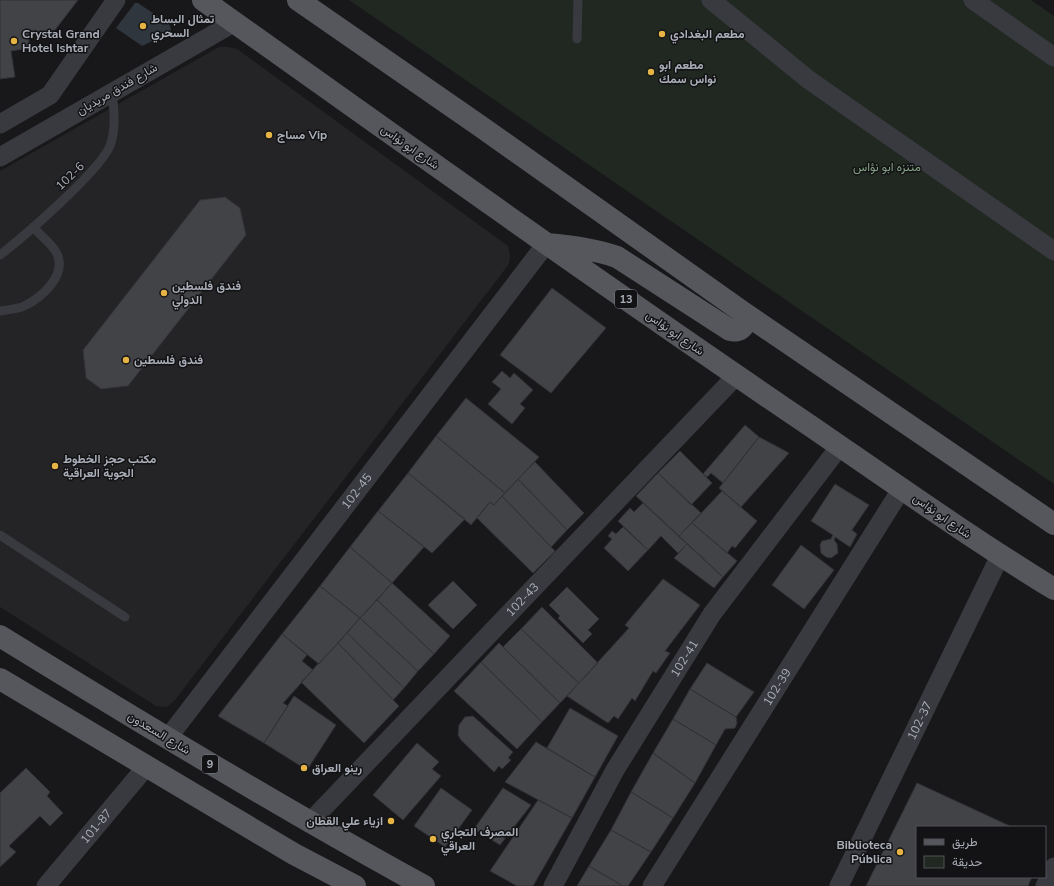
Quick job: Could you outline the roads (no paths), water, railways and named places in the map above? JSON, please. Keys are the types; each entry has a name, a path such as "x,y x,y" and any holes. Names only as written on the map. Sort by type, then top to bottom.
{"main road":[{"name":"شارع ابو نؤاس","path":"204,0 546,244 736,376 1000,556 1054,589"},
{"path":"298,0 480,126 744,313 1054,524"},
{"path":"546,244 581,247 617,257 730,330 734,331 743,327 745,323 744,313"},
{"name":"شارع السعدون","path":"0,636 167,739 309,823 424,886"},
{"path":"0,679 294,854 355,886"}],"street":[{"path":"0,124 50,95 116,0"},
{"path":"711,0 808,80 1054,251"},
{"path":"973,0 1054,58"},
{"name":"شارع فندق مريديان","path":"0,157 235,22"},
{"path":"50,95 66,118"},
{"name":"102-45","path":"167,739 546,244"},
{"name":"102-43","path":"309,823 736,376"},
{"name":"102-41","path":"553,886 615,770 712,614 840,446"},
{"name":"102-39","path":"652,886 902,488"},
{"name":"102-37","path":"839,886 1000,556"},
{"name":"101-87","path":"46,886 146,767"},
{"path":"1045,886 1054,867"}],"lane":[{"path":"577,39 578,0"},
{"name":"102-6","path":"0,255 33,227 98,165 111,145 115,122 112,92"},
{"path":"0,311 21,307 41,294 57,276 59,264 56,253 33,227"},
{"path":"0,535 125,617"}],"place":[{"name":"تمثال البساط السحري","path":"143,26"},
{"name":"مطعم البغدادي","path":"662,34"},
{"name":"Crystal Grand Hotel Ishtar","path":"14,41"},
{"name":"مطعم ابو نواس سمك","path":"651,72"},
{"name":"مساج Vip","path":"269,135"},
{"name":"فندق فلسطين الدولي","path":"164,293"},
{"name":"فندق فلسطين","path":"126,360"},
{"name":"مكتب حجز الخطوط الجوية العراقية","path":"55,466"},
{"name":"رينو العراق","path":"304,768"},
{"name":"ازياء علي القطان","path":"391,821"},
{"name":"المصرف التجاري العراقي","path":"433,839"},
{"name":"Biblioteca Pública","path":"900,852"}],"park label":[{"name":"متنزه ابو نؤاس","path":"887,167"}]}
